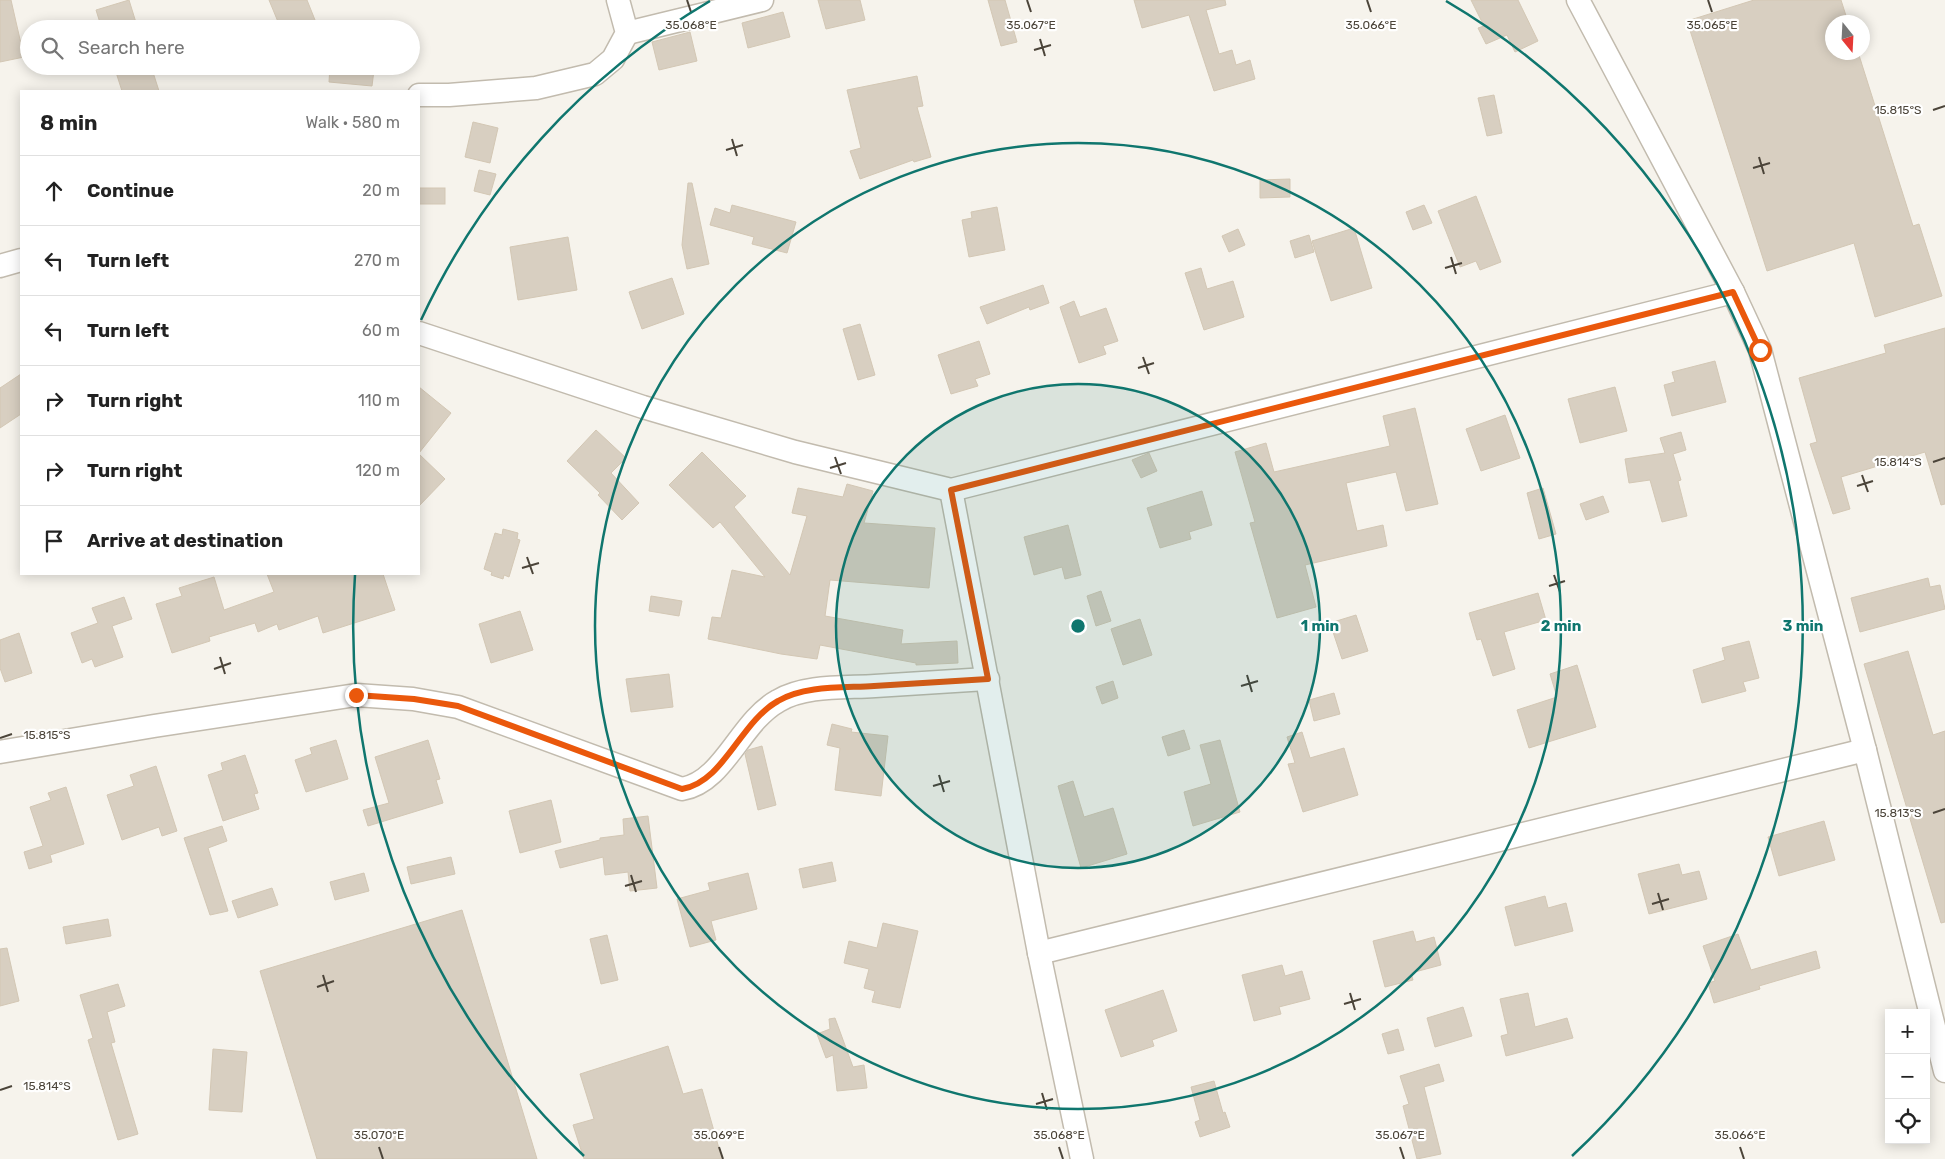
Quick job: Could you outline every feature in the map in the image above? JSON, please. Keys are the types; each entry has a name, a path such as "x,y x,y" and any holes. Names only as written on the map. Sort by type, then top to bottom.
{"street":[{"path":"420,95 449,95 536,88 595,74 613,59 627,33 618,0"},
{"path":"627,33 762,0"},
{"path":"1578,0 1733,292 1760,350 1865,750 1945,1071"},
{"path":"0,266 20,260"},
{"path":"420,332 642,407 795,452 951,490 1733,292"},
{"path":"951,490 1039,953 1082,1159"},
{"path":"0,752 356,695 414,699 458,706 682,789 694,787 707,779 755,719 778,700 812,690 988,679"},
{"path":"1039,953 1865,750"}],"building":[{"path":"0,0 11,0 20,39 20,58 0,62"},
{"path":"129,0 135,20 99,20 96,10"},
{"path":"269,0 307,0 315,20 277,20"},
{"path":"818,0 860,0 865,20 826,29"},
{"path":"988,0 1005,0 1017,42 1001,46"},
{"path":"1134,0 1225,0 1226,5 1206,10 1219,54 1232,50 1236,65 1250,60 1255,79 1214,91 1189,15 1142,28"},
{"path":"1471,0 1518,0 1538,41 1515,52 1507,35 1486,44 1478,28 1484,26"},
{"path":"1754,0 1841,0 1846,15 1825,15 1825,60 1861,60 1913,226 1919,224 1942,296 1875,317 1854,243 1767,271 1687,21"},
{"path":"783,12 790,37 748,48 742,23"},
{"path":"690,32 697,61 659,70 652,42"},
{"path":"117,75 154,75 159,90 122,90"},
{"path":"329,75 373,75 372,86 329,82"},
{"path":"917,76 923,106 917,107 931,157 914,162 913,160 860,179 850,151 861,148 847,90"},
{"path":"1494,95 1502,133 1487,136 1478,98"},
{"path":"473,122 498,128 490,163 465,157"},
{"path":"479,170 496,174 490,195 474,191"},
{"path":"1290,179 1290,197 1260,198 1260,180"},
{"path":"688,183 692,183 709,264 687,269 682,245"},
{"path":"420,188 445,188 445,204 420,204"},
{"path":"1476,196 1501,262 1480,270 1476,261 1460,267 1438,211"},
{"path":"732,205 796,222 787,253 752,244 754,237 710,225 715,208 730,213"},
{"path":"1424,205 1432,223 1413,230 1406,212"},
{"path":"997,207 1005,250 969,257 962,220 972,218 971,212"},
{"path":"1354,228 1372,288 1331,301 1312,241"},
{"path":"1238,229 1245,245 1229,252 1222,236"},
{"path":"1309,235 1314,252 1295,258 1290,241"},
{"path":"568,237 577,290 518,300 510,247"},
{"path":"1201,268 1207,289 1233,281 1244,317 1204,330 1185,273"},
{"path":"672,278 684,314 642,329 629,292"},
{"path":"1043,285 1049,303 1030,310 1029,307 987,324 980,307"},
{"path":"1074,301 1080,317 1106,308 1118,341 1103,346 1106,354 1079,363 1060,307"},
{"path":"860,324 875,375 858,380 843,329"},
{"path":"1945,328 1945,504 1941,505 1925,452 1841,477 1850,509 1833,514 1810,444 1817,442 1799,378 1886,353 1884,345"},
{"path":"979,341 990,374 975,379 978,386 951,394 938,355"},
{"path":"1715,361 1726,402 1672,416 1664,385 1675,382 1672,372"},
{"path":"20,375 20,415 0,428 0,388"},
{"path":"1615,387 1627,431 1580,443 1568,399"},
{"path":"420,388 451,413 420,452"},
{"path":"1415,408 1438,504 1406,511 1396,472 1346,483 1357,531 1383,525 1387,546 1305,565 1316,607 1277,618 1250,523 1255,522 1235,452 1266,443 1274,472 1390,446 1383,416"},
{"path":"1505,415 1520,458 1481,471 1466,429"},
{"path":"596,430 626,458 611,473 639,503 622,520 598,495 600,493 567,461"},
{"path":"1681,432 1686,450 1673,454 1681,480 1678,481 1687,516 1662,522 1650,480 1629,483 1625,459 1665,453 1660,438"},
{"path":"702,452 746,496 734,507 790,575 807,516 792,513 798,488 843,497 847,484 873,491 864,523 935,528 929,588 830,580 825,616 903,630 901,644 957,641 958,663 916,665 916,663 820,645 817,659 781,654 708,639 712,617 721,618 732,570 765,577 720,522 713,528 669,485"},
{"path":"1149,453 1157,471 1141,478 1132,460"},
{"path":"420,455 445,479 420,505"},
{"path":"1543,488 1556,534 1539,539 1527,493"},
{"path":"1202,491 1212,525 1189,532 1191,539 1160,548 1147,508"},
{"path":"1603,496 1609,512 1586,520 1580,504"},
{"path":"1068,525 1081,575 1065,579 1062,567 1034,575 1024,537"},
{"path":"503,529 518,533 517,539 520,540 509,577 504,575 503,579 491,575 492,572 484,569 495,533 502,535"},
{"path":"267,575 383,575 395,610 323,633 318,616 279,630 277,624 258,632 255,623 209,637 210,641 172,653 156,604 182,596 179,588 214,577 224,610 274,592"},
{"path":"1928,578 1930,587 1940,585 1945,609 1860,632 1851,598"},
{"path":"1101,591 1111,621 1096,626 1087,596"},
{"path":"1538,593 1546,620 1504,632 1515,669 1493,676 1481,639 1477,640 1469,613"},
{"path":"651,596 682,601 679,616 649,611"},
{"path":"124,597 132,619 112,626 123,657 95,667 92,659 82,663 71,633 98,623 92,608"},
{"path":"520,611 533,650 491,663 479,624"},
{"path":"1356,615 1368,651 1342,659 1330,623"},
{"path":"1140,619 1152,655 1123,665 1111,629"},
{"path":"19,633 32,673 5,682 0,668 0,640"},
{"path":"1749,641 1759,678 1743,682 1746,691 1702,703 1693,670 1725,660 1722,648"},
{"path":"1908,651 1933,735 1945,731 1945,922 1941,923 1864,664"},
{"path":"1577,665 1596,727 1529,748 1517,710 1557,697 1550,674"},
{"path":"669,674 673,707 631,712 626,679"},
{"path":"1113,681 1118,698 1102,704 1096,687"},
{"path":"1334,693 1340,714 1314,721 1309,700"},
{"path":"832,724 852,729 851,732 888,736 881,796 835,790 840,748 827,745"},
{"path":"1184,730 1190,749 1168,756 1162,737"},
{"path":"1302,732 1310,758 1344,748 1358,795 1303,812 1288,764 1295,763 1287,737"},
{"path":"336,740 348,779 306,792 295,760 312,754 310,748"},
{"path":"428,740 440,779 436,780 443,803 368,826 363,810 389,803 375,757"},
{"path":"1220,740 1240,812 1193,826 1184,792 1211,784 1200,745"},
{"path":"762,746 776,805 758,810 745,754 748,750"},
{"path":"245,755 258,793 254,794 259,809 223,821 208,775 223,770 221,763"},
{"path":"156,766 177,831 162,836 159,827 122,840 107,795 134,786 130,775"},
{"path":"1073,781 1084,817 1113,808 1127,854 1081,868 1058,786"},
{"path":"66,787 84,844 50,855 52,862 29,869 24,852 43,846 30,807 51,800 48,793"},
{"path":"551,800 561,842 520,853 509,811"},
{"path":"648,816 657,888 630,891 628,872 605,875 603,857 560,868 555,851 600,840 600,838 624,835 623,819"},
{"path":"1824,821 1835,860 1779,876 1768,837"},
{"path":"222,826 227,841 208,848 228,911 210,915 184,838"},
{"path":"451,857 455,874 411,884 407,867"},
{"path":"832,862 836,881 803,888 799,869"},
{"path":"1679,864 1682,875 1699,871 1707,899 1649,914 1638,874"},
{"path":"364,873 369,891 335,900 330,882"},
{"path":"748,873 757,909 711,921 716,940 690,947 677,899 710,890 708,883"},
{"path":"272,888 278,905 238,918 232,901"},
{"path":"1545,896 1548,908 1566,903 1573,931 1515,946 1505,907"},
{"path":"462,910 537,1159 317,1159 260,971"},
{"path":"108,919 111,936 66,944 63,927"},
{"path":"883,923 918,931 900,1008 872,1002 875,991 864,988 869,969 844,963 849,941 877,948"},
{"path":"1413,931 1416,942 1434,937 1441,965 1411,973 1413,980 1385,987 1373,941"},
{"path":"1738,934 1751,970 1816,951 1820,968 1759,986 1760,989 1714,1003 1708,983 1715,981 1703,946"},
{"path":"607,935 618,980 601,984 590,939"},
{"path":"7,948 19,1001 0,1006 0,949"},
{"path":"1282,965 1285,976 1302,971 1310,999 1279,1007 1281,1014 1254,1021 1242,975"},
{"path":"118,984 125,1006 107,1012 115,1042 111,1043 138,1134 118,1140 88,1040 93,1038 80,995"},
{"path":"1163,990 1177,1031 1152,1040 1154,1046 1121,1057 1105,1010"},
{"path":"1528,993 1535,1027 1567,1018 1573,1038 1506,1056 1501,1036 1508,1034 1500,999"},
{"path":"1463,1007 1472,1036 1435,1047 1427,1018"},
{"path":"835,1018 853,1067 864,1065 867,1088 837,1091 833,1055 826,1058 817,1034 830,1029 829,1019"},
{"path":"1398,1029 1404,1050 1388,1054 1382,1034"},
{"path":"668,1046 683,1094 702,1089 722,1159 584,1159 573,1125 594,1119 580,1074"},
{"path":"213,1049 247,1052 242,1112 209,1110"},
{"path":"1439,1064 1444,1081 1424,1087 1441,1154 1417,1159 1403,1106 1409,1104 1400,1076"},
{"path":"1214,1081 1223,1113 1225,1112 1230,1127 1200,1137 1195,1122 1200,1120 1191,1087"}],"route":[{"path":"356,695 414,699 458,706 682,789 694,787 707,779 755,719 778,700 812,690 988,679 951,490 1733,292 1760,350"}]}
